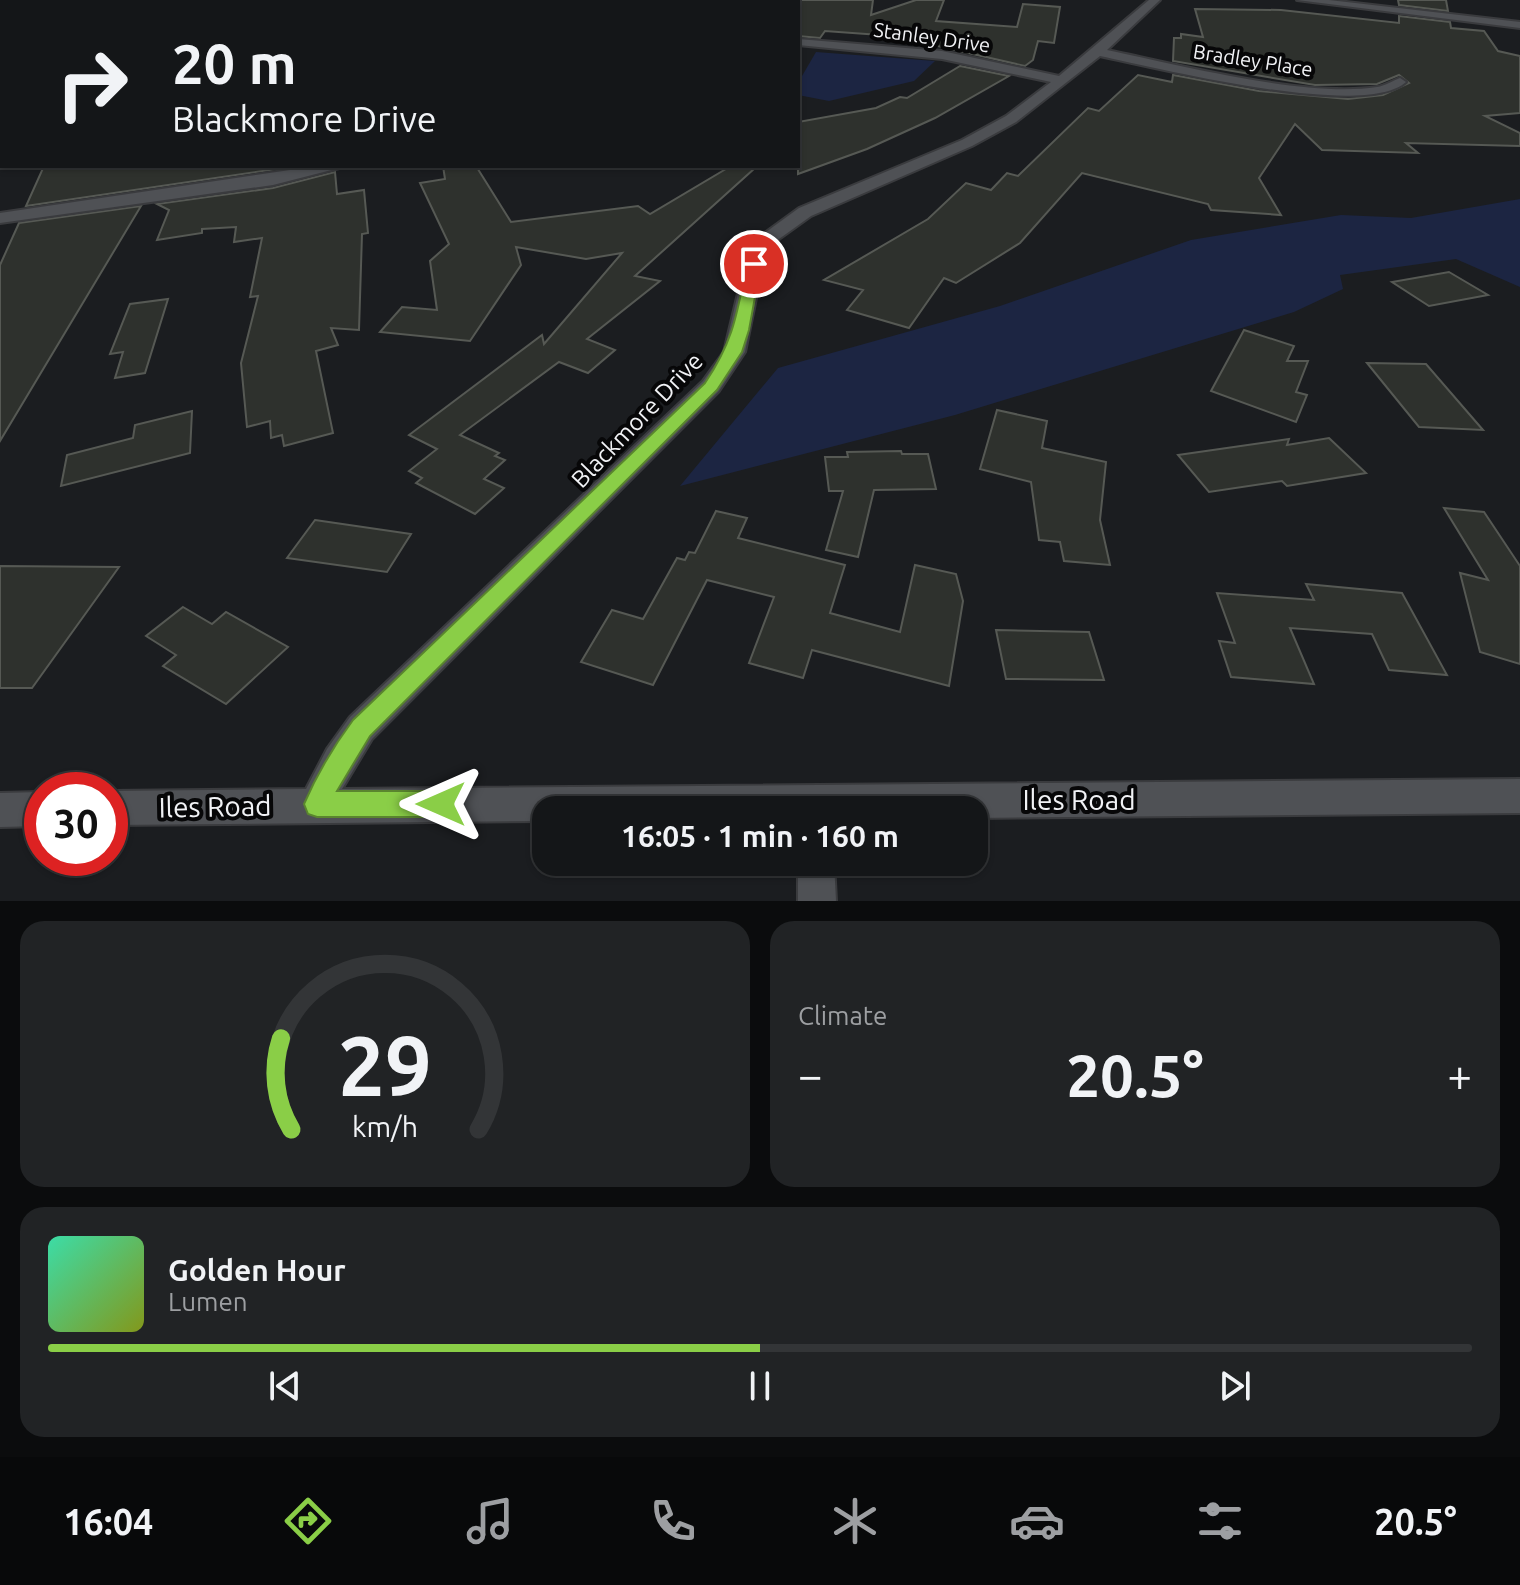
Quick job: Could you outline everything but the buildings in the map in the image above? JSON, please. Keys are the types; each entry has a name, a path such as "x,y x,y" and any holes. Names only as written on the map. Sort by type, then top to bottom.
{"street":[{"name":"Blackmore Drive","path":"317,804 339,760 361,728 711,386 734,352 754,264 772,236 805,212 993,130 1098,52 1155,0"},
{"path":"1302,0 1520,25"},
{"path":"1479,6 1489,22"},
{"name":"Stanley Drive","path":"800,42 914,51 1059,80"},
{"name":"Bradley Place","path":"1098,52 1293,89 1366,92 1391,89 1400,82"},
{"path":"0,218 273,180 330,168"},
{"name":"Iles Road","path":"988,804 1520,796"},
{"name":"Iles Road","path":"128,808 532,805"},
{"path":"0,810 24,809"},
{"path":"816,876 817,901"}],"shaded area":[{"path":"816,52 935,61 914,81 829,101 800,95 800,80"},
{"path":"1520,199 1520,287 1456,259 1340,275 1343,289 1294,312 955,415 680,486 778,368 1000,306 1191,240 1341,215 1411,218"}],"route":[{"path":"441,804 317,804 339,760 361,728 711,386 734,352 742,330 754,264"}]}
